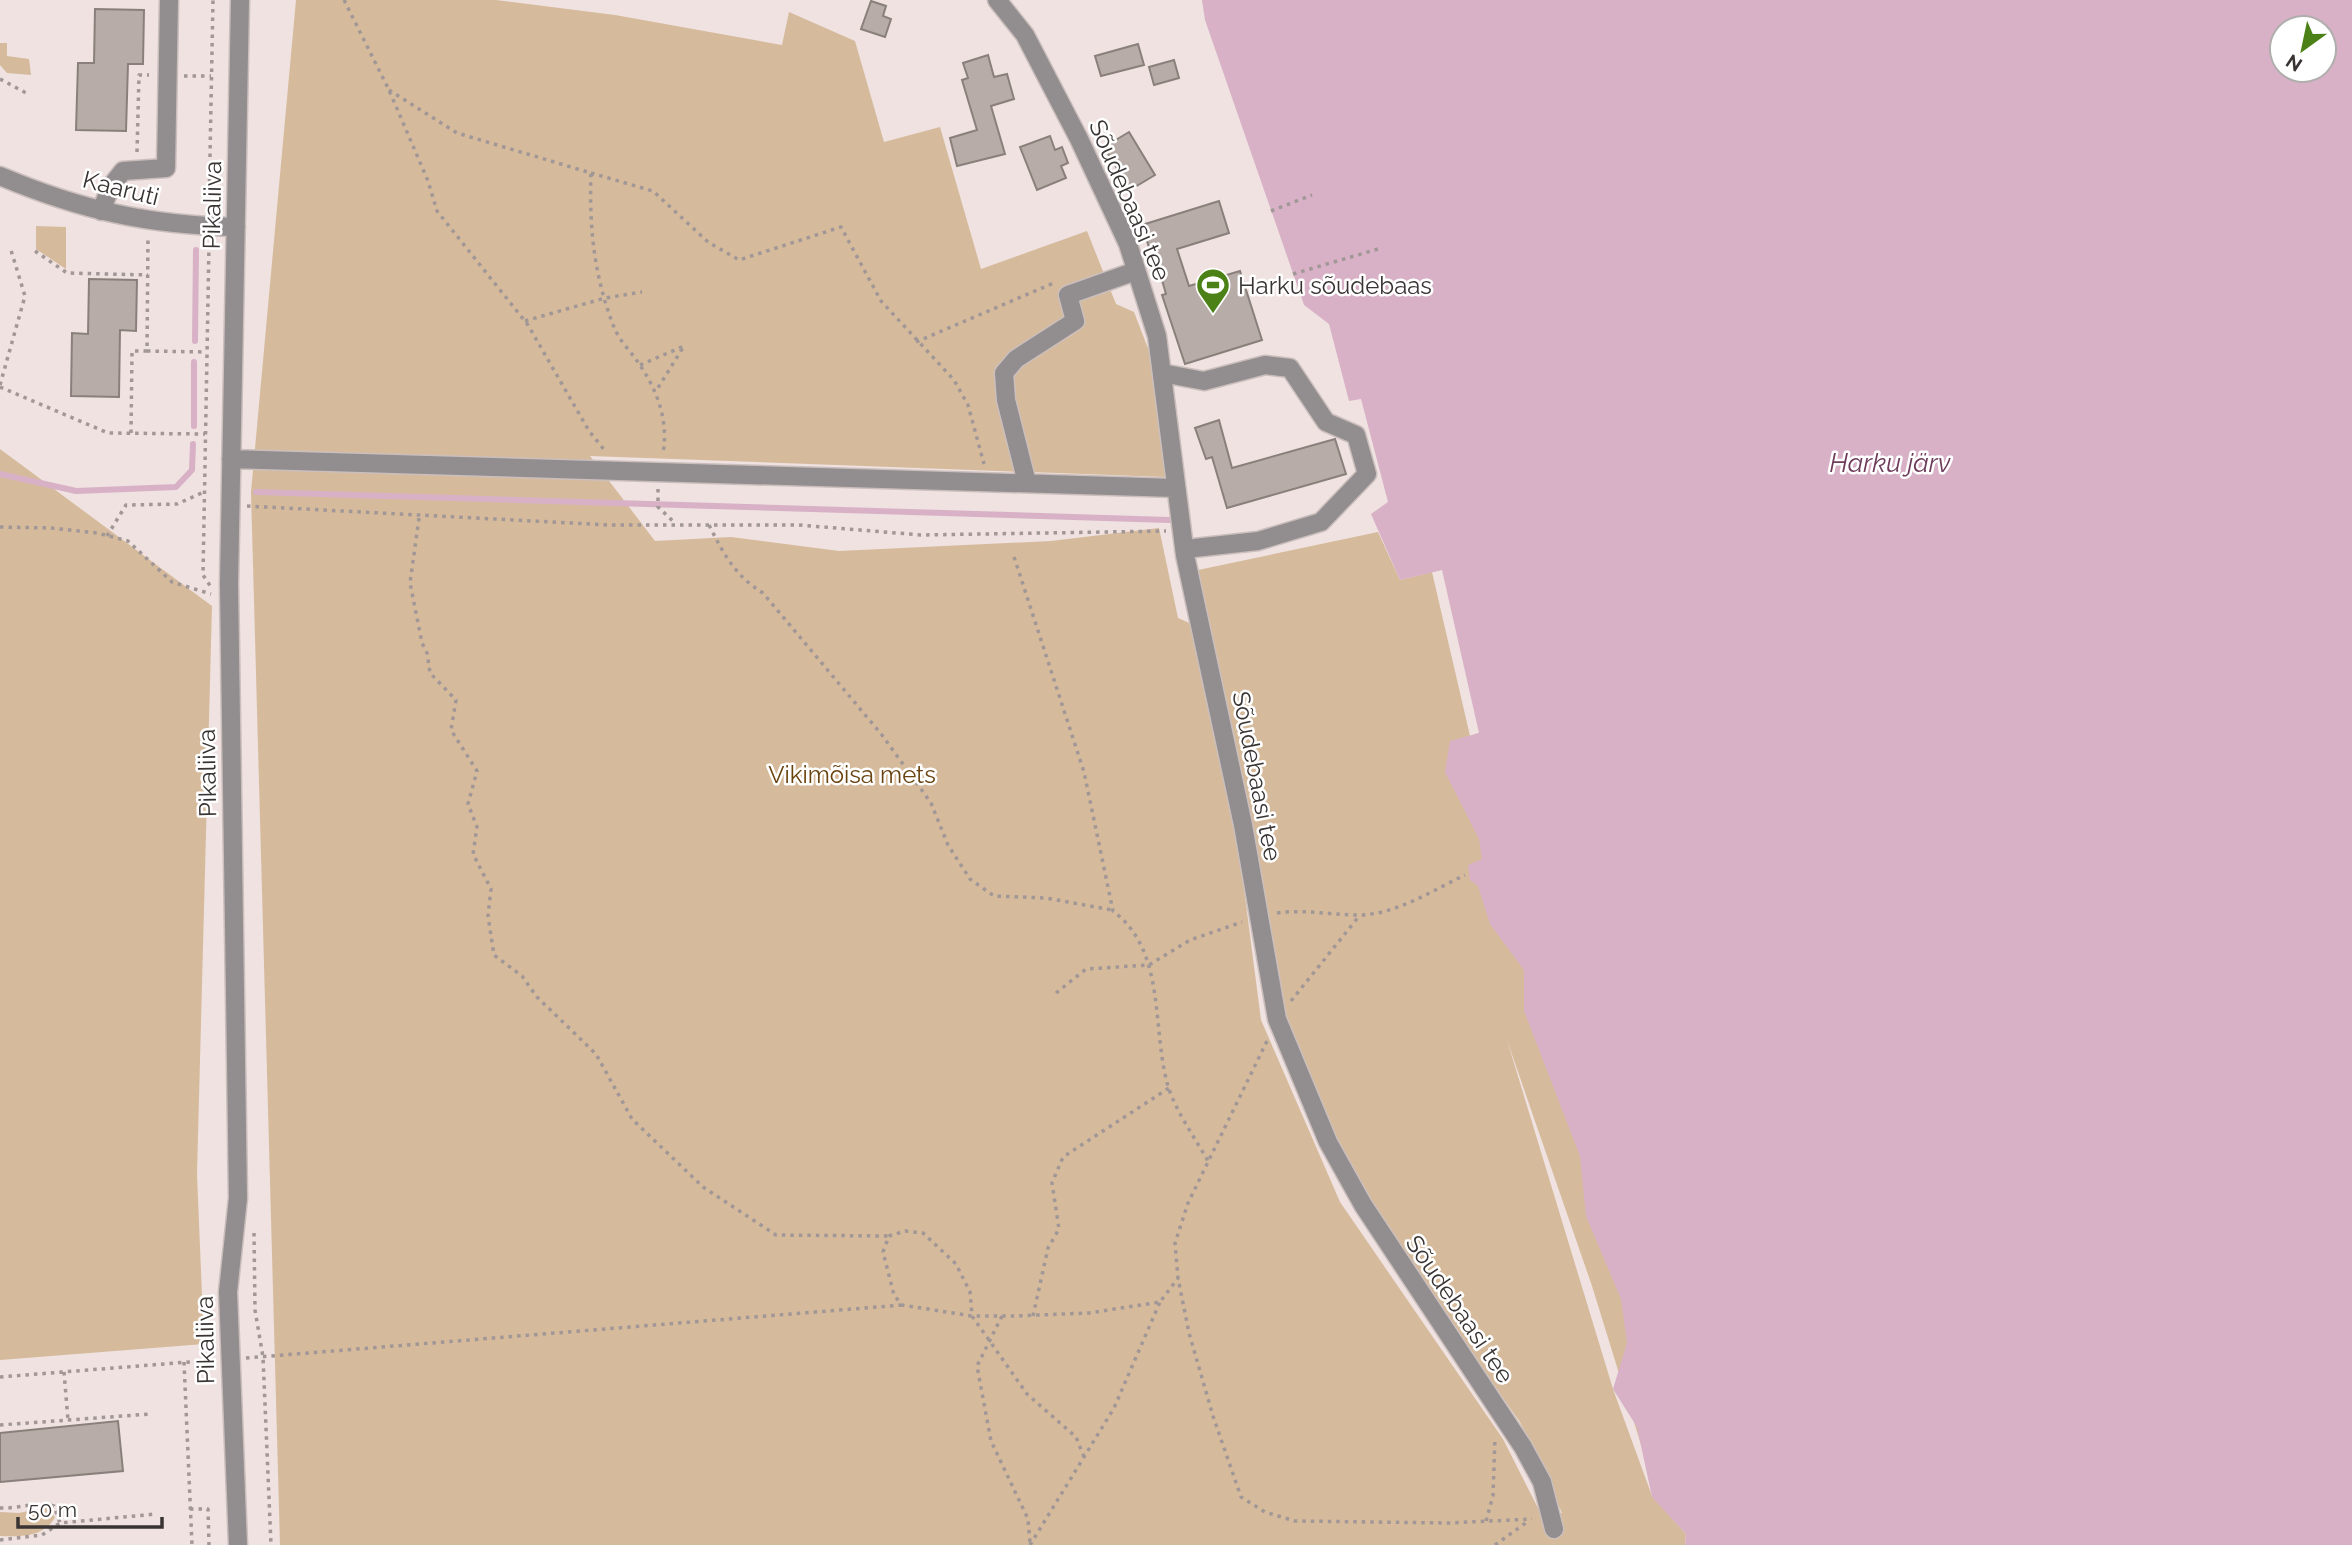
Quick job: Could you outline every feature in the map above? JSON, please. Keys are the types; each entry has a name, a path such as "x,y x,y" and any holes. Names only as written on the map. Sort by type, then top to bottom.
{"street":[{"path":"102,211 116,177 123,171 166,168 169,0"},
{"name":"Pikaliiva","path":"238,1545 228,1292 237,1198 229,584 240,0"},
{"name":"Sõudebaasi tee","path":"998,0 1025,35 1079,139 1128,244 1157,336 1185,549 1243,825 1277,1019 1328,1142 1363,1205 1495,1405 1542,1482 1554,1529"},
{"name":"Kaaruti","path":"0,176 102,211 142,221 236,227"},
{"path":"1027,484 1003,379 1016,359 1075,321 1068,295 1136,271"},
{"path":"1162,373 1204,381 1265,365 1290,368 1326,422 1356,435 1367,474 1321,522 1258,541 1185,549"},
{"path":"231,459 1175,488"}],"path":[{"path":"0,527 51,527 128,541 172,582 216,596 203,575 213,0"},
{"path":"344,0 389,90 428,181 437,211 525,321 589,431 603,446 616,471"},
{"path":"136,168 139,75 151,75 151,63"},
{"path":"0,79 28,94"},
{"path":"389,90 457,133 653,191 708,242 739,260 841,227 881,301 916,341 947,369 968,405 989,482"},
{"path":"591,173 589,215 596,269 615,330 656,391 665,442 661,473"},
{"path":"1271,211 1312,195"},
{"path":"147,351 148,235"},
{"path":"9,247 25,296 0,386 108,433 205,434"},
{"path":"1293,274 1378,249"},
{"path":"35,251 67,273 148,275"},
{"path":"916,341 1059,281 1068,295"},
{"path":"525,321 605,298 642,292"},
{"path":"640,365 684,346 656,391"},
{"path":"131,433 132,351 206,352"},
{"path":"107,536 126,505 177,505 204,492"},
{"path":"657,500 658,507 676,524"},
{"path":"247,506 419,518 609,526 799,525 921,535 1182,531"},
{"path":"419,518 410,583 430,673 456,699 451,730 477,771 468,804 477,827 473,854 491,889 488,916 494,955 523,976 537,997 585,1048 596,1054 632,1119 703,1187 776,1235 889,1236 905,1231 923,1233 956,1264 970,1292 972,1316 1027,1394 1076,1437 1084,1457"},
{"path":"709,525 727,560 747,583 763,593 882,735 931,803 948,845 970,879 994,897 1046,898 1113,911 1130,923 1146,953 1149,965 1158,1007 1169,1088 1209,1163"},
{"path":"1014,557 1084,772 1113,911"},
{"path":"1056,993 1086,970 1149,965 1190,940 1258,916 1300,909 1360,915 1401,906 1465,874"},
{"path":"1360,915 1277,1019 1188,1203 1175,1243 1178,1278 1196,1360 1241,1497 1265,1512 1295,1521 1357,1524 1529,1521"},
{"path":"1033,1316 1048,1248 1059,1229 1052,1183 1063,1157 1169,1088"},
{"path":"889,1236 883,1252 894,1296 902,1305"},
{"path":"1030,1545 1114,1408 1160,1302 1178,1278"},
{"path":"0,1377 902,1305 972,1316 1033,1316 1089,1313 1160,1302"},
{"path":"1002,1316 976,1366 991,1441 1028,1519 1030,1545"},
{"path":"263,1357 271,1545"},
{"path":"184,1362 192,1545"},
{"path":"64,1372 68,1420"},
{"path":"1486,1521 1493,1496 1495,1405"},
{"path":"0,1425 150,1414"},
{"path":"0,1508 20,1509 43,1503 54,1506 60,1523"},
{"path":"1495,1545 1548,1508"},
{"path":"190,1510 208,1509 209,1545"},
{"path":"0,1540 42,1535 60,1523 156,1514"}],"green space":[{"name":"Vikimõisa mets","path":"296,0 496,0 615,15 782,45 789,12 855,41 884,142 940,127 981,269 1087,231 1116,304 1134,312 1149,351 1165,477 590,456 655,541 731,537 839,551 1051,541 1159,528 1178,618 1194,625 1237,835 1261,1020 1340,1202 1503,1439 1542,1516 1562,1513 1520,1422 1412,1270 1336,1139 1285,1012 1198,570 1378,532 1400,580 1432,572 1470,736 1479,733 1567,889 1655,1490 1592,1286 1507,1040 1613,1389 1652,1496 1686,1534 1685,1545 280,1545 251,492"},
{"path":"0,43 7,43 7,56 29,59 31,75 7,73 0,65"},
{"path":"36,226 66,227 66,269 36,249"},
{"path":"0,449 212,606 197,1174 204,1344 0,1360"},
{"path":"47,1507 55,1517 45,1529 24,1536 0,1536 0,1512 19,1513"}],"water":[{"name":"Harku järv","path":"1202,0 2352,0 2352,1545 1685,1545 1686,1534 1652,1497 1637,1427 1613,1389 1627,1343 1621,1299 1586,1216 1580,1156 1524,1011 1524,970 1490,924 1478,886 1470,880 1468,865 1482,859 1479,839 1445,772 1450,741 1479,733 1442,570 1400,580 1371,514 1388,502 1361,399 1349,401 1329,324 1304,305 1205,20"}],"building":[{"path":"871,1 886,6 883,16 891,19 885,37 861,29"},
{"path":"95,9 144,10 143,64 128,64 126,131 76,130 78,63 94,63"},
{"path":"1138,44 1144,65 1101,76 1095,56"},
{"path":"988,55 994,77 1007,74 1014,99 991,106 1005,154 957,166 950,138 977,130 962,80 968,78 963,63"},
{"path":"1174,60 1179,78 1154,85 1149,67"},
{"path":"1129,132 1155,175 1130,190 1104,147"},
{"path":"1050,136 1055,150 1062,147 1068,163 1061,166 1066,178 1037,190 1020,147"},
{"path":"1219,201 1229,233 1177,249 1189,286 1240,271 1262,340 1185,364 1162,295 1166,294 1155,256 1152,257 1142,225"},
{"path":"89,279 137,280 136,331 120,330 119,397 71,396 72,333 88,334"},
{"path":"1219,420 1232,468 1335,439 1346,474 1227,508 1212,457 1206,459 1195,428"},
{"path":"118,1421 123,1471 0,1482 0,1433"}],"waterway":[{"path":"195,341 196,250"},
{"path":"194,362 194,426"},
{"path":"0,474 76,491 176,487 192,470 193,444"},
{"path":"256,492 1169,520"}],"place":[{"name":"Harku sõudebaas","path":"1213,315"}]}
